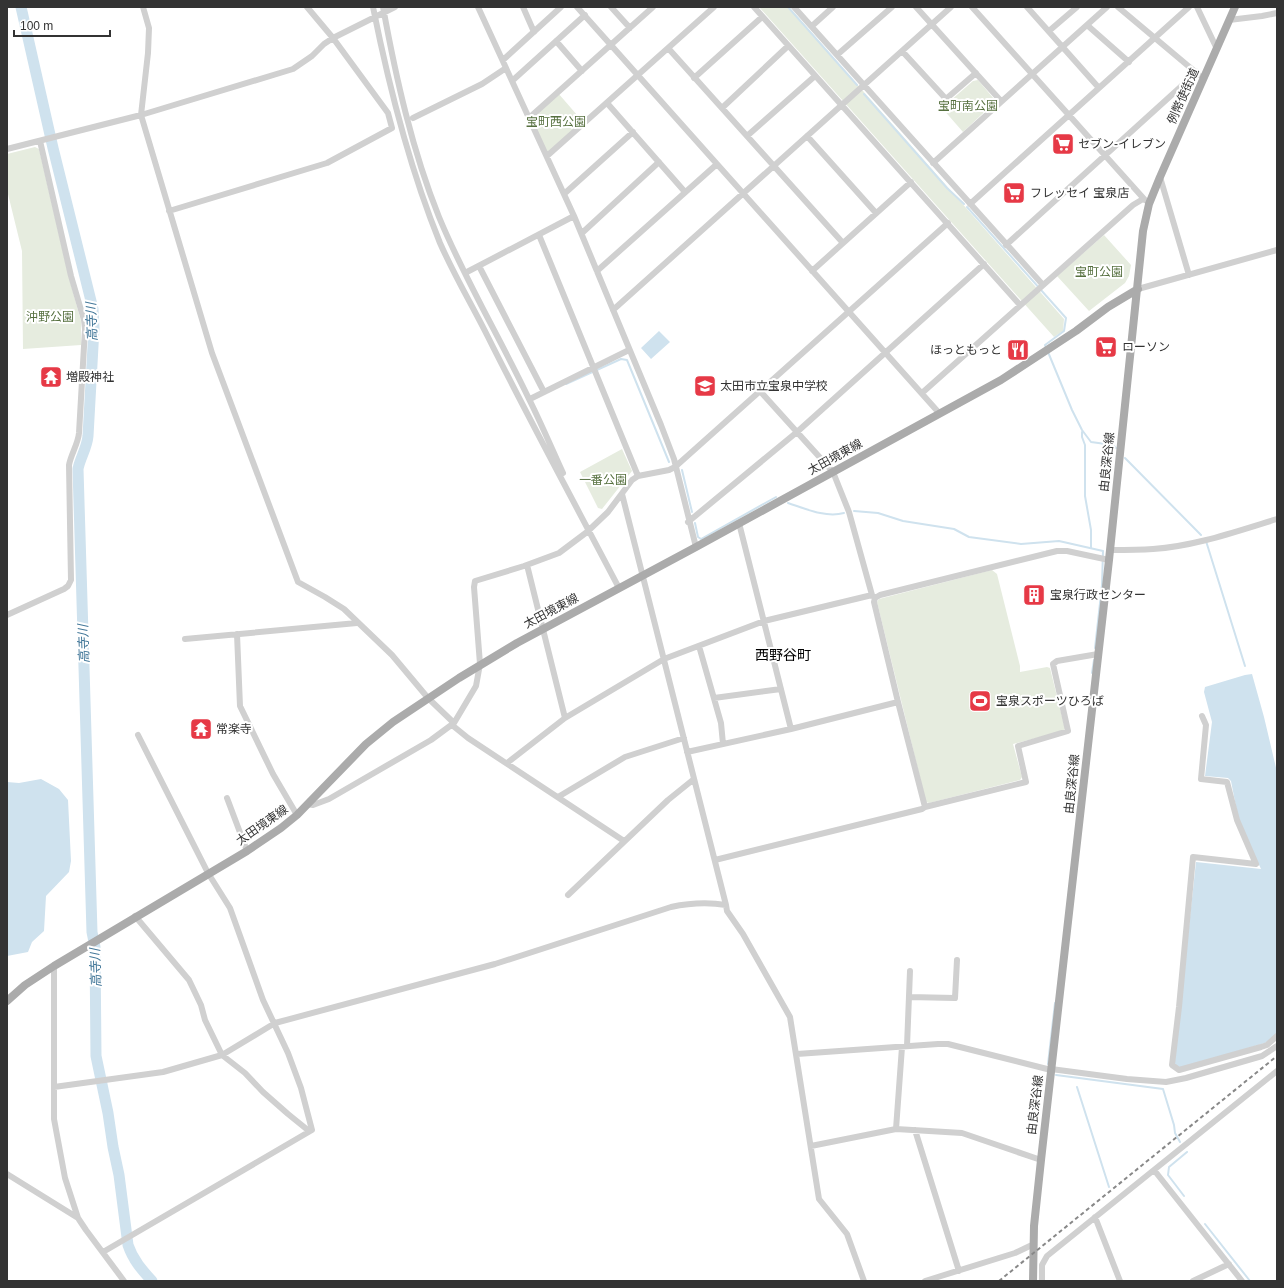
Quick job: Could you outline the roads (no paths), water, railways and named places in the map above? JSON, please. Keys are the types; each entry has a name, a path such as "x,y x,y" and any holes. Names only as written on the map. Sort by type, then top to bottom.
{"main road":[{"name":"例幣使街道","path":"1138,289 1146,201 1160,177 1235,7"},
{"name":"太田境東線","path":"7,1001 25,986 54,966 135,916 247,851 281,828 297,815 366,744 392,722 480,664 1001,380 1076,331 1108,307 1138,289"},
{"name":"由良深谷線","path":"1033,1281 1034,1226 1040,1160 1109,560 1138,289"}],"street":[{"path":"143,7 149,28 148,53 141,115 212,353 298,582 344,609 392,655 428,698 468,738 624,841"},
{"path":"169,211 327,163 392,128 388,113 333,38 307,7"},
{"path":"373,7 397,116 424,201 441,243 454,273 588,530 620,588"},
{"path":"7,149 141,115 293,69 312,56 324,44 333,38 375,16 383,10 395,7"},
{"path":"478,7 582,233 661,425 674,459 688,522 696,547"},
{"path":"522,7 534,32"},
{"path":"503,60 561,7"},
{"path":"577,7 940,414"},
{"path":"611,7 630,28"},
{"path":"529,118 653,7"},
{"path":"547,156 714,7"},
{"path":"754,7 1020,305"},
{"path":"794,7 1043,285"},
{"path":"812,26 833,7"},
{"path":"837,55 892,7"},
{"path":"916,7 1001,102"},
{"path":"613,310 865,86 951,7"},
{"path":"922,394 1133,205 1146,201 972,7"},
{"path":"1027,7 1099,88"},
{"path":"1049,31 1077,7"},
{"path":"933,163 1107,7"},
{"path":"1118,7 1204,78"},
{"path":"970,204 1189,7"},
{"path":"1197,7 1217,49"},
{"path":"383,10 406,117 423,176 439,217 465,273 530,399 585,524"},
{"path":"1229,20 1277,13"},
{"path":"512,81 584,15"},
{"path":"694,78 762,17"},
{"path":"1087,25 1129,62"},
{"path":"556,41 582,71"},
{"path":"722,108 788,46"},
{"path":"668,48 843,243"},
{"path":"902,51 946,99 976,73"},
{"path":"413,118 482,84 506,68"},
{"path":"1006,245 1197,72"},
{"path":"747,136 815,76"},
{"path":"607,103 685,192"},
{"path":"564,194 633,132"},
{"path":"807,136 876,214"},
{"path":"7,616 64,589 72,580 69,465 70,457 80,433 85,329 84,320 71,276 43,140"},
{"path":"582,233 659,162"},
{"path":"597,271 717,164"},
{"path":"1160,177 1189,275"},
{"path":"812,271 911,182"},
{"path":"465,273 574,216"},
{"path":"307,804 313,804 329,799 431,740 453,724 476,686 480,664 474,587 475,581 527,566 560,553 608,512 632,480 638,476 670,470 675,467 948,223"},
{"path":"539,235 638,476"},
{"path":"1138,289 1277,250"},
{"path":"688,522 797,432 984,264"},
{"path":"479,266 544,392"},
{"path":"530,399 629,350"},
{"path":"760,391 833,472 849,512 876,596 874,602 925,807"},
{"path":"622,494 727,911 790,1017 819,1199 847,1234 864,1281"},
{"path":"1110,550 1154,549 1183,545 1277,519"},
{"path":"739,523 791,729"},
{"path":"507,763 565,718 664,659 764,621 876,596 1057,551 1067,551 1109,560"},
{"path":"527,566 565,718"},
{"path":"185,639 358,623"},
{"path":"237,634 240,706 273,774 297,815"},
{"path":"699,646 721,723 723,744"},
{"path":"714,860 1026,782 1018,746 1068,731 1053,664 1057,661 1098,654"},
{"path":"714,698 781,689"},
{"path":"687,752 791,729 898,702"},
{"path":"1202,716 1206,725 1201,779 1227,782 1237,820 1256,864 1193,857 1172,1065 1179,1070 1238,1054 1266,1045 1277,1036"},
{"path":"103,1252 312,1130 302,1088 275,1023 263,1000 230,908 208,873 138,735"},
{"path":"558,797 625,757 684,738"},
{"path":"568,895 668,800 694,779"},
{"path":"227,798 247,851"},
{"path":"54,1087 163,1072 222,1055 275,1023 495,964 671,907 695,903 714,903 726,905"},
{"path":"135,916 189,980 201,1005 205,1020 222,1055 244,1073 283,1110 309,1131"},
{"path":"909,997 955,998 957,960"},
{"path":"54,966 54,1119 65,1178 78,1218 124,1281"},
{"path":"896,1130 905,1046 910,971"},
{"path":"797,1054 948,1044 1051,1070 1166,1082 1186,1078 1262,1056 1277,1046"},
{"path":"1042,1281 1042,1265 1047,1256 1277,1071"},
{"path":"811,1146 896,1130 915,1130 962,1133 1040,1160"},
{"path":"915,1130 959,1271"},
{"path":"1154,1170 1242,1281"},
{"path":"7,1174 78,1218"},
{"path":"1095,1217 1120,1281"},
{"path":"925,1281 1015,1253 1034,1244"},
{"path":"1193,1281 1229,1264"}],"water":[{"path":"659,331 670,342 651,359 641,348"},
{"path":"1252,674 1277,772 1277,1034 1265,1043 1180,1068 1174,1064 1196,862 1261,869 1239,822 1231,781 1228,778 1205,776 1212,722 1204,692 1205,687"},
{"path":"41,779 59,789 68,800 71,861 69,872 46,896 44,931 32,942 28,952 7,956 7,782 19,783"}],"waterway":[{"name":"高寺川","path":"21,7 53,148 93,309 94,328 88,436 78,469 92,932 95,947 96,1056 119,1175 128,1245 135,1260 152,1281"},
{"path":"788,7 857,85"},
{"path":"864,94 947,188 964,204"},
{"path":"967,207 1066,318 1064,331 1045,345 1046,348"},
{"path":"1048,352 1082,430 1091,442 1113,445 1116,448"},
{"path":"566,384 621,359 627,360 669,462"},
{"path":"1082,432 1085,445 1085,496 1091,530 1091,548"},
{"path":"1125,458 1201,535"},
{"path":"682,470 692,512"},
{"path":"695,523 698,537 701,539 776,497"},
{"path":"788,503 823,514 844,513"},
{"path":"854,511 878,513 903,521 954,529 969,537 1021,544 1059,541 1103,551 1102,585 1095,648"},
{"path":"1206,541 1245,666"},
{"path":"1092,673 1094,660"},
{"path":"1048,1064 1055,1003"},
{"path":"1056,1075 1163,1089"},
{"path":"1077,1087 1109,1187"},
{"path":"1163,1089 1175,1133 1180,1142"},
{"path":"1184,1196 1168,1175 1169,1167 1187,1152"},
{"path":"1205,1224 1250,1281"}],"railway":[{"path":"999,1281 1277,1056"}],"place":[{"name":"セブン-イレブン","path":"1063,144"},
{"name":"フレッセイ 宝泉店","path":"1014,193"},
{"name":"ローソン","path":"1106,347"},
{"name":"ほっともっと","path":"1018,350"},
{"name":"増殿神社","path":"51,377"},
{"name":"太田市立宝泉中学校","path":"705,386"},
{"name":"宝泉行政センター","path":"1034,595"},
{"name":"宝泉スポーツひろば","path":"980,701"},
{"name":"常楽寺","path":"201,729"}],"district":[{"name":"西野谷町","path":"783,655"}],"park label":[{"name":"宝町南公園","path":"968,106"},
{"name":"宝町西公園","path":"556,122"},
{"name":"宝町公園","path":"1099,272"},
{"name":"沖野公園","path":"50,317"},
{"name":"一番公園","path":"603,480"}]}
